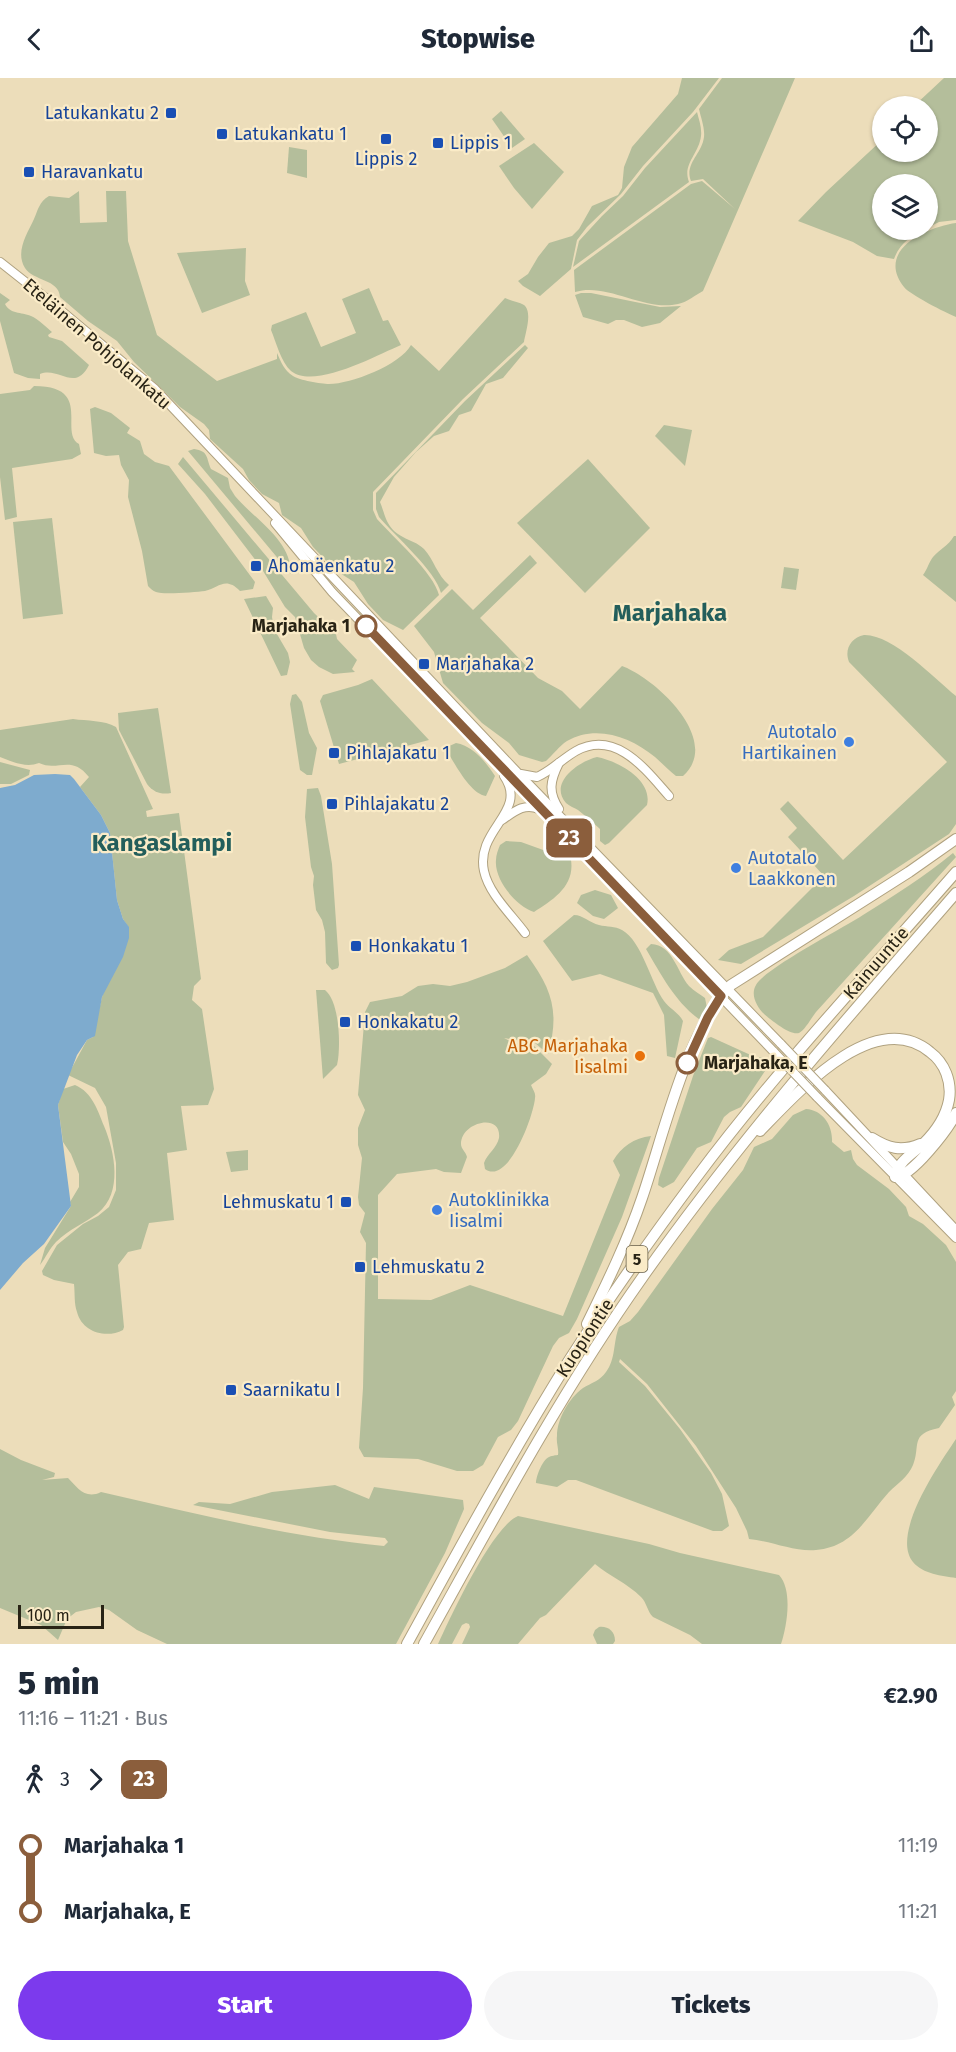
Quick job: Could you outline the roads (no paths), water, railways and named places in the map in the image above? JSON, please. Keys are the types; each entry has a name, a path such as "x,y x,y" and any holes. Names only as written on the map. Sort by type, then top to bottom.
{"highway":[{"path":"568,1362 624,1247 687,1063 708,1017 724,992 956,839"},
{"name":"Kainuuntie","path":"797,1055 956,872"},
{"name":"Kainuuntie","path":"807,1064 956,894"},
{"path":"714,1179 795,1095 822,1072 851,1052 869,1043 886,1039 914,1041 933,1054 946,1072 950,1091 946,1110 926,1141 899,1173"},
{"name":"Kuopiontie","path":"407,1644 499,1478 568,1362 697,1176 797,1055"},
{"name":"Kuopiontie","path":"424,1644 498,1509 590,1356 714,1179 807,1064"},
{"path":"899,1173 938,1141 956,1113"},
{"path":"872,1138 893,1149 914,1147 926,1141"}],"main road":[{"name":"Eteläinen Pohjolankatu","path":"3,264 154,388 569,824 591,854"},
{"name":"Eteläinen Pohjolankatu","path":"242,481 332,592 545,813 591,854 724,992 781,1044 872,1138 899,1173 956,1238"},
{"path":"518,773 537,777 582,748 595,746 615,748 638,762 669,796"},
{"path":"490,756 509,784 512,795 510,806 485,843 484,872 493,891 525,933"},
{"path":"559,764 552,778 550,789 569,824"},
{"path":"500,822 520,808 528,806 545,813"},
{"name":"Eteläinen Pohjolankatu","path":"724,992 774,1052 817,1097 956,1230"}],"water":[{"name":"Kangaslampi","path":"34,775 70,775 74,779 101,815 110,833 117,900 123,919 129,927 129,938 123,957 102,997 95,1036 87,1040 77,1055 58,1105 71,1206 44,1244 23,1263 0,1290 0,788 15,785"}],"place":[{"name":"Latukankatu 2","path":"171,113"},
{"name":"Latukankatu 1","path":"222,134"},
{"name":"Lippis 2","path":"386,139"},
{"name":"Lippis 1","path":"438,143"},
{"name":"Haravankatu","path":"29,172"},
{"name":"Ahomäenkatu 2","path":"256,566"},
{"name":"Marjahaka 1","path":"366,626"},
{"name":"Marjahaka 2","path":"424,664"},
{"name":"Autotalo Hartikainen","path":"849,742"},
{"name":"Pihlajakatu 1","path":"334,753"},
{"name":"Pihlajakatu 2","path":"332,804"},
{"name":"Autotalo Laakkonen","path":"736,868"},
{"name":"Honkakatu 1","path":"356,946"},
{"name":"Honkakatu 2","path":"345,1022"},
{"name":"ABC Marjahaka Iisalmi","path":"640,1056"},
{"name":"Marjahaka, E","path":"687,1063"},
{"name":"Lehmuskatu 1","path":"346,1202"},
{"name":"Autoklinikka Iisalmi","path":"437,1210"},
{"name":"Lehmuskatu 2","path":"360,1267"},
{"name":"Saarnikatu I","path":"231,1390"}],"district":[{"name":"Marjahaka","path":"670,613"},
{"name":"Kangaslampi","path":"162,843"}]}
